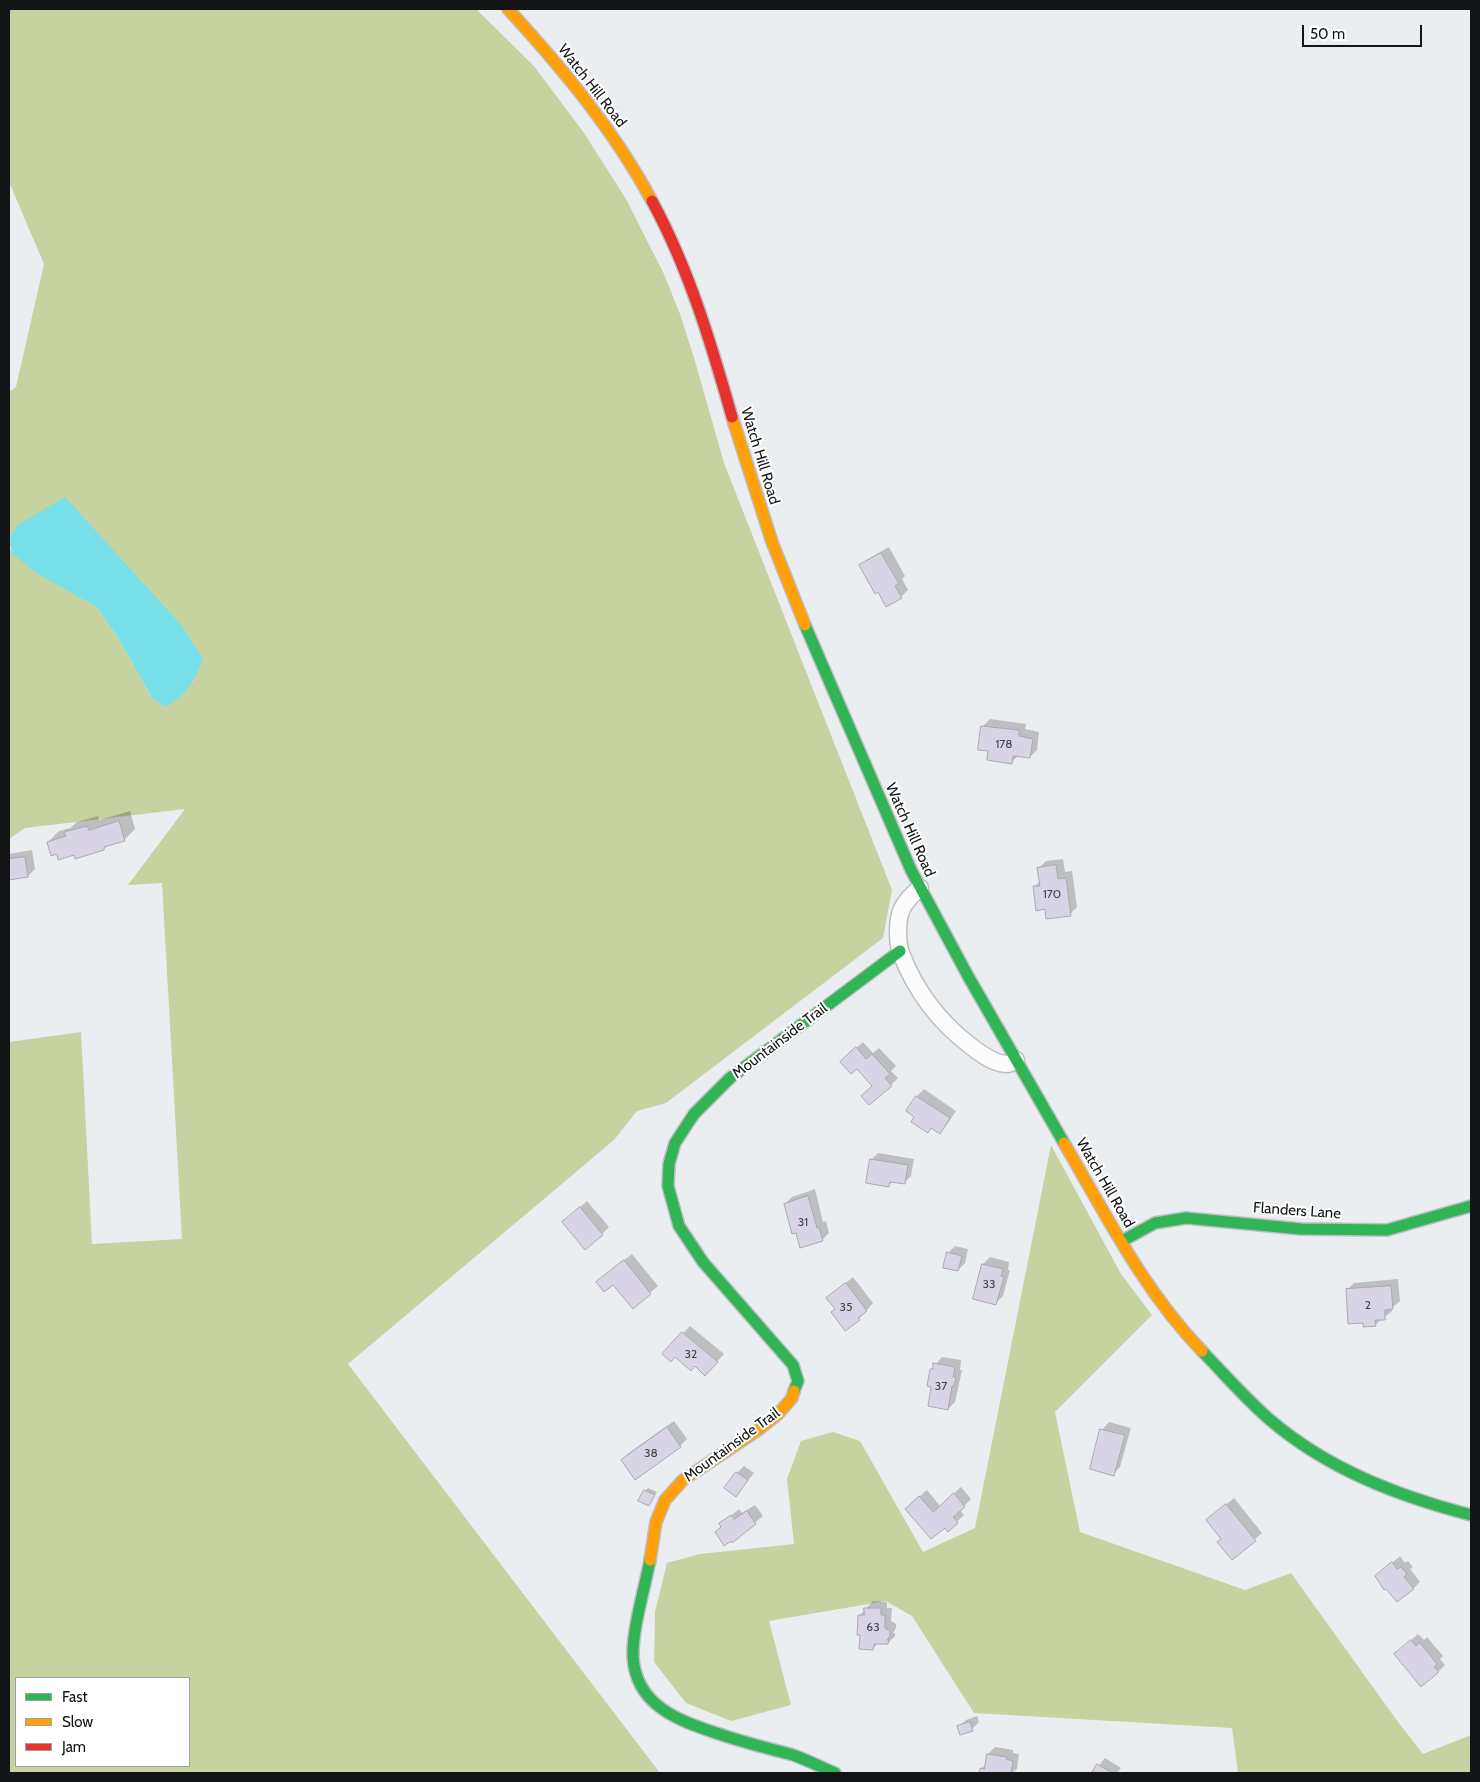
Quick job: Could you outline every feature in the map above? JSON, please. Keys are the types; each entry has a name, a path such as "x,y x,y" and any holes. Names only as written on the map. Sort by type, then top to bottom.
{"street":[{"name":"Watch Hill Road","path":"508,9 585,98 640,178 662,217 695,298 780,565 920,888 1016,1060 1122,1241 1168,1313 1253,1404 1282,1430 1317,1455 1352,1475 1386,1490 1471,1515"},
{"path":"920,888 908,898 900,912 898,930 900,951 923,995 938,1016 960,1038 984,1056 995,1062 1007,1064 1016,1060"},
{"name":"Mountainside Trail","path":"835,1773 795,1756 749,1744 681,1721 656,1705 643,1691 636,1675 633,1657 634,1638 656,1522 665,1500 683,1480 758,1430 778,1414 792,1398 798,1381 793,1365 703,1262 679,1226 668,1186 669,1164 675,1143 694,1114 730,1078 900,951"},
{"name":"Flanders Lane","path":"1122,1241 1155,1224 1186,1218 1301,1228 1387,1230 1471,1206"}],"green space":[{"path":"9,9 476,9 534,66 584,133 626,199 663,272 680,314 724,463 892,890 883,938 666,1103 637,1111 614,1140 348,1364 660,1773 9,1773 9,1042 81,1032 92,1244 182,1239 162,883 128,885 185,809 25,828 9,839 9,546 12,553 97,607 120,641 152,698 194,681 17,525 9,540 9,392 16,387 44,264 9,182"},
{"path":"1051,1145 1121,1274 1152,1315 1055,1412 1080,1532 1245,1590 1291,1573 1423,1754 1471,1735 1471,1773 1238,1773 1232,1728 974,1713 912,1616 886,1601 769,1621 791,1705 731,1721 686,1703 654,1662 655,1612 667,1563 700,1554 794,1544 787,1479 801,1441 833,1432 860,1441 923,1552 975,1528"}],"water":[{"path":"65,497 182,626 203,659 189,687 179,698 165,707 152,698 120,641 97,607 36,573 12,553 9,540 17,525"}],"building":[{"path":"881,553 899,584 895,586 902,598 886,607 878,592 875,594 859,565"},
{"path":"981,726 1019,730 1019,736 1033,739 1030,758 1013,756 1012,764 987,760 988,751 978,750"},
{"path":"119,821 125,841 75,859 74,855 58,860 57,854 51,856 47,842 66,836 64,832 87,826 89,830"},
{"path":"25,857 28,877 9,880 9,859"},
{"path":"1056,865 1058,879 1066,878 1071,916 1046,919 1045,909 1036,911 1033,886 1040,886 1037,868"},
{"path":"856,1047 866,1059 872,1054 890,1074 885,1078 892,1086 869,1105 861,1096 872,1086 857,1069 851,1074 840,1062"},
{"path":"916,1096 950,1118 940,1134 931,1128 928,1133 911,1122 914,1117 906,1111"},
{"path":"870,1159 908,1165 905,1184 890,1182 889,1187 866,1183"},
{"path":"808,1196 817,1228 819,1227 823,1241 800,1248 796,1233 792,1234 784,1204"},
{"path":"580,1207 603,1235 585,1250 562,1222"},
{"path":"947,1252 962,1256 958,1271 943,1268"},
{"path":"624,1260 651,1294 633,1309 613,1285 604,1292 596,1282"},
{"path":"982,1264 1003,1269 1001,1276 1004,1277 996,1305 973,1299"},
{"path":"846,1283 867,1311 858,1318 860,1320 845,1331 831,1312 835,1309 826,1298"},
{"path":"1391,1286 1393,1309 1385,1310 1385,1320 1375,1320 1376,1326 1363,1327 1363,1323 1348,1324 1346,1289"},
{"path":"682,1332 718,1362 705,1376 695,1366 691,1371 675,1357 671,1362 662,1354"},
{"path":"933,1363 955,1367 953,1377 956,1377 954,1386 952,1386 948,1410 928,1406 931,1387 927,1386 930,1369 933,1369"},
{"path":"667,1427 681,1447 635,1480 621,1460"},
{"path":"1100,1429 1125,1435 1114,1476 1090,1469"},
{"path":"736,1472 748,1480 736,1497 724,1488"},
{"path":"644,1490 655,1495 649,1506 638,1501"},
{"path":"954,1493 965,1507 953,1517 958,1523 948,1532 945,1528 931,1539 905,1509 919,1496 933,1512"},
{"path":"1226,1504 1256,1541 1232,1560 1217,1542 1221,1539 1206,1520"},
{"path":"747,1511 756,1524 732,1543 731,1541 724,1546 715,1532 721,1527 719,1523 731,1515 734,1519"},
{"path":"1392,1562 1397,1569 1401,1567 1407,1574 1404,1577 1414,1589 1397,1602 1386,1589 1384,1590 1375,1576"},
{"path":"864,1608 881,1608 881,1615 885,1615 885,1628 890,1631 890,1636 887,1640 889,1640 888,1644 874,1644 873,1650 859,1649 860,1635 857,1635 858,1615 864,1615"},
{"path":"1411,1640 1416,1646 1420,1643 1437,1664 1434,1667 1439,1672 1421,1687 1394,1654"},
{"path":"970,1722 973,1731 960,1735 957,1726"},
{"path":"987,1754 1007,1757 1006,1759 1013,1761 1011,1773 979,1773 980,1768 984,1769"},
{"path":"1097,1764 1112,1773 1092,1773"}],"traffic: fast":[{"path":"805,625 911,870 968,976 1064,1143"},
{"path":"794,1391 798,1381 793,1365 703,1262 679,1226 668,1186 669,1164 675,1143 694,1114 730,1078 900,951"},
{"path":"1122,1241 1155,1223 1186,1218 1301,1229 1387,1230 1471,1206"},
{"path":"1202,1351 1269,1419 1291,1437 1315,1452 1364,1479 1417,1499 1471,1515"},
{"path":"650,1560 633,1646 636,1674 650,1699 673,1716 701,1728 793,1755 835,1773"}],"traffic: slow":[{"path":"508,9 586,100 621,149 652,201"},
{"path":"732,417 772,542 805,625"},
{"path":"1064,1143 1144,1278 1181,1328 1202,1351"},
{"path":"650,1560 656,1522 665,1500 683,1480 758,1430 778,1414 792,1398 794,1391"}],"traffic: jam":[{"path":"652,201 688,280 716,362 732,417"}]}
